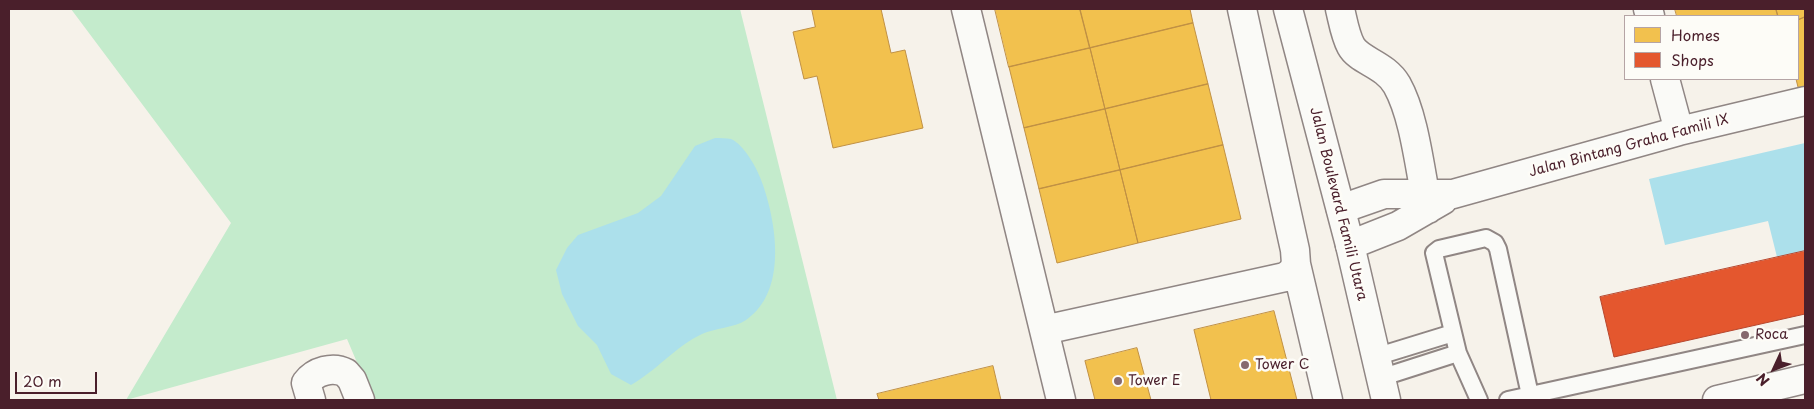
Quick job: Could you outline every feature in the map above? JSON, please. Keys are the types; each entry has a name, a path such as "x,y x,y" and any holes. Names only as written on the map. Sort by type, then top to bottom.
{"street":[{"path":"966,9 1061,400"},
{"path":"1242,9 1295,250 1296,264 1328,400"},
{"name":"Jalan Boulevard Famili Utara","path":"1288,9 1350,245 1380,378"},
{"path":"1340,9 1351,48 1386,70 1396,84 1406,105 1426,201"},
{"path":"1665,80 1679,131"},
{"name":"Jalan Bintang Graha Famili IX","path":"1341,209 1384,194 1426,201 1679,131 1805,101"},
{"name":"Jalan Bintang Graha Famili IX","path":"1350,245 1398,226 1426,201"},
{"path":"1044,330 1285,277 1292,272 1296,264"},
{"path":"311,400 306,383 310,377 328,369 341,370 346,373 352,380 360,400"},
{"path":"1717,400 1765,394 1805,379"}],"lane":[{"path":"1479,400 1458,353 1434,253 1438,249 1486,238 1495,243 1498,249 1530,395"},
{"path":"1380,378 1453,332"},
{"path":"1508,400 1805,335"},
{"path":"1380,378 1458,353"}],"green space":[{"path":"71,9 740,9 837,400 373,400 347,339 126,400 231,223"}],"water":[{"path":"715,138 731,139 736,142 755,166 763,185 775,238 773,276 768,293 759,308 746,320 736,325 707,332 693,339 631,385 611,374 597,345 578,326 562,294 556,270 567,248 578,235 638,213 661,196 695,146"},
{"path":"1805,143 1805,251 1777,257 1768,221 1665,245 1649,179"}],"building: Homes":[{"path":"812,9 881,9 891,53 905,50 923,128 833,148 817,76 804,79 793,32 815,27"},
{"path":"995,9 1080,9 1090,48 1009,67"},
{"path":"1080,9 1190,9 1193,23 1090,48"},
{"path":"1675,9 1776,9 1778,15 1677,15"},
{"path":"1776,9 1805,9 1805,17 1799,20 1799,15 1778,15"},
{"path":"1805,17 1805,89 1799,91 1796,80 1799,80 1799,20"},
{"path":"1193,23 1208,84 1105,109 1090,48"},
{"path":"1090,48 1105,109 1024,128 1009,67"},
{"path":"1208,84 1223,145 1120,170 1105,109"},
{"path":"1105,109 1120,170 1039,189 1024,128"},
{"path":"1223,145 1241,219 1138,243 1120,170"},
{"path":"1120,170 1138,243 1057,263 1039,189"},
{"name":"Tower C","path":"1274,311 1297,400 1211,400 1194,330"},
{"name":"Tower E","path":"1137,348 1151,400 1095,400 1085,361"},
{"path":"993,366 1001,400 879,400 877,394"}],"building: Shops":[{"path":"1805,251 1805,314 1614,357 1600,297"}],"place":[{"name":"Roca","path":"1745,335"},
{"name":"Tower C","path":"1245,365"},
{"name":"Tower E","path":"1118,381"}]}
